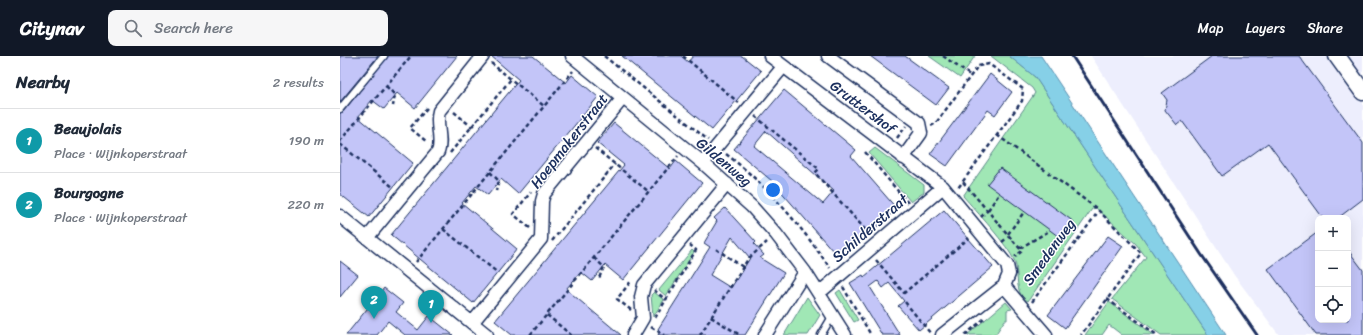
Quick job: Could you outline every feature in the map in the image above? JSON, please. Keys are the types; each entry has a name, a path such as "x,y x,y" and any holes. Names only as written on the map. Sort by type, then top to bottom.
{"street":[{"path":"367,238 440,148 437,116 444,104 483,56"},
{"name":"Gruttershof","path":"770,56 942,187 952,196 1007,265"},
{"name":"Gruttershof","path":"828,56 919,123 921,129 920,134 903,158"},
{"path":"1337,56 1363,92"},
{"name":"Gildenweg","path":"576,60 703,163 752,207 776,234 805,272 834,315 845,335"},
{"path":"703,163 783,67"},
{"name":"Hoepmakerstraat","path":"472,323 542,237 542,201 544,194 623,98"},
{"path":"633,335 643,318 641,297 644,286 727,184"},
{"name":"Schilderstraat","path":"819,293 942,187"},
{"path":"341,220 367,238 487,335"},
{"path":"942,335 1004,286 1009,274 1007,265"},
{"path":"765,335 805,272"},
{"name":"Smedenweg","path":"1004,286 1046,335"}],"lane":[{"path":"340,109 384,56"},
{"path":"821,335 834,315"}],"path":[{"path":"402,195 340,143 411,56"},
{"path":"483,56 544,106"},
{"path":"683,56 819,169 815,173 872,247 904,293 979,230"},
{"path":"943,56 971,76"},
{"path":"408,271 544,106 576,60"},
{"name":"Gruttershof","path":"921,129 936,123 978,66 989,64 1023,89 1022,101 997,135"},
{"path":"386,86 396,95 393,106"},
{"path":"444,104 472,127"},
{"path":"890,147 912,117"},
{"path":"952,196 997,135 1096,208 1098,212 1141,253 1081,335"},
{"path":"587,142 649,192"},
{"path":"865,152 914,211"},
{"path":"530,335 678,156"},
{"path":"490,172 500,181 496,192"},
{"path":"963,181 1022,251 1007,265"},
{"path":"988,210 1000,194"},
{"path":"1008,234 1024,212"},
{"name":"Smedenweg","path":"1025,311 1098,212"},
{"path":"443,229 506,280"},
{"path":"1020,248 1049,231"},
{"path":"700,335 748,259 776,234"},
{"path":"647,331 696,250 682,239"},
{"path":"716,249 743,267"},
{"path":"594,258 604,267 599,278"},
{"path":"1107,299 1157,335"},
{"path":"905,302 932,335"},
{"path":"547,315 571,335"},
{"path":"711,317 740,335"}],"shaded area":[{"path":"1091,56 1363,56 1363,335 1279,335 1234,275"}],"green space":[{"path":"929,56 975,56 960,78"},
{"path":"991,56 1009,56 1035,77 1208,335 1161,335 1112,299 1146,257 1136,244 1096,208 1092,209 1028,301 1024,298 1019,289 1015,262 1011,255 991,228 963,196 1035,93 1032,88"},
{"path":"875,148 924,185 924,192 911,202 869,153"},
{"path":"692,250 694,252 666,296 659,290"},
{"path":"840,290 858,320 854,322 836,293"},
{"path":"654,292 664,300 653,317 651,295"},
{"path":"807,297 820,315 808,335 784,335"},
{"path":"1006,302 1012,309 1007,310 1007,320 1005,320 995,335 967,335"},
{"path":"1109,302 1154,335 1122,335 1109,325 1102,335 1085,335"}],"water":[{"path":"1009,56 1041,56 1226,335 1208,335 1035,77"}],"building":[{"path":"340,56 378,56 340,102"},
{"path":"388,56 457,56 415,108 397,93 384,109 372,100 358,117 413,163 369,217 340,194 340,113 343,112"},
{"path":"491,56 533,56 566,83 572,75 598,97 518,194 501,179 488,195 476,186 462,203 517,249 473,303 391,235 519,80"},
{"path":"622,56 681,56 688,62 693,56 742,56 761,71 712,130"},
{"path":"870,56 905,56 949,88 936,105"},
{"path":"1212,56 1299,56 1363,143 1363,199 1342,215 1321,215 1268,143 1222,176 1182,121 1177,125 1165,110 1167,100 1162,93"},
{"path":"990,74 1012,92 995,115 988,110 947,166 930,154"},
{"path":"784,90 856,150 851,156 897,209 840,259 778,188 779,187 734,149","holes":["766,131 834,191 823,204 754,146"]},
{"path":"614,123 670,169 676,161 702,183 623,280 605,265 592,281 581,272 566,289 621,335 512,335 495,321 624,165 597,143"},
{"path":"1000,168 1074,222 1062,239 987,184"},
{"path":"725,208 756,242 754,244 764,255 760,258 784,273 745,335 658,335 660,331 658,329 710,247 704,243 717,221 714,218","holes":["732,237 750,258 731,288 710,275"]},
{"path":"944,210 993,267 919,330 898,306 904,301 889,283 883,288 878,281 870,287 900,335 882,335 850,283 863,275 864,277"},
{"path":"1315,234 1315,323 1351,323 1351,254 1363,270 1363,335 1316,335 1268,269"},
{"path":"1108,236 1123,246 1065,328 1048,315"},
{"path":"340,261 358,275 340,297"},
{"path":"384,288 403,303 396,312 418,330 429,316 453,335 405,335 388,321 377,335 346,335"}],"railway":[{"path":"1072,56 1201,254 1257,335"}],"place":[{"name":"Bourgogne","path":"374,319"},
{"name":"Beaujolais","path":"431,323"}]}
